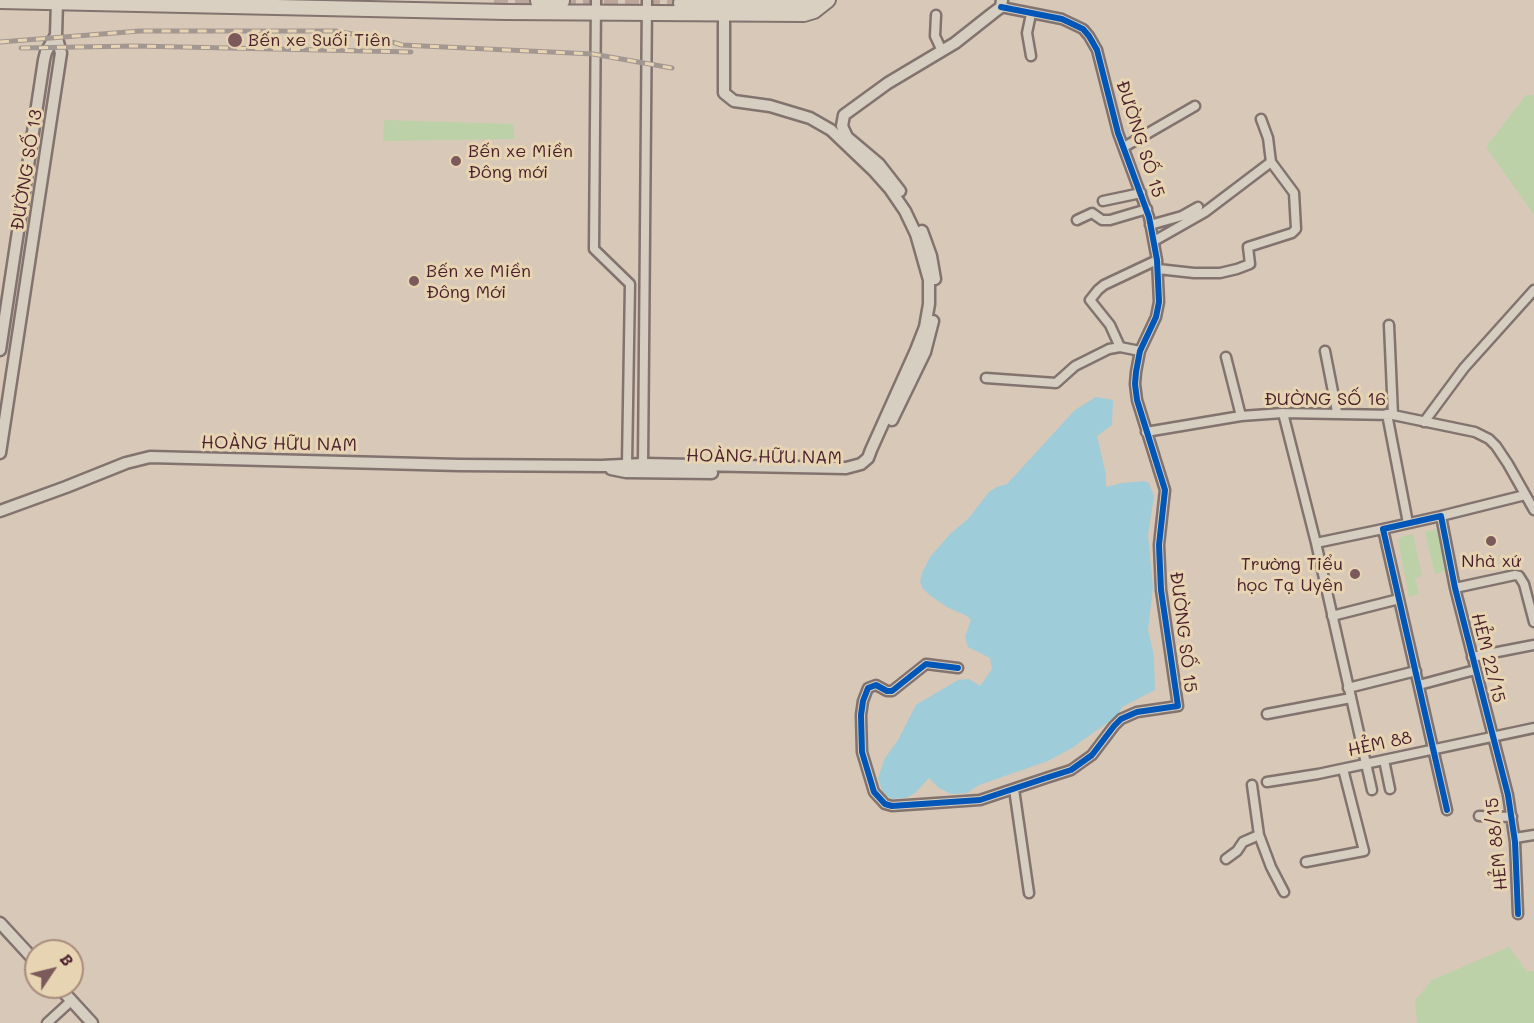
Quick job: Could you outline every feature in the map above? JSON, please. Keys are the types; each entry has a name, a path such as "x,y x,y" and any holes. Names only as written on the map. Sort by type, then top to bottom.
{"highway":[{"path":"538,1 562,1"},
{"path":"0,2 647,6 724,14 804,14 814,11 826,2"},
{"path":"681,3 826,2"}],"main road":[{"name":"ĐƯỜNG SỐ 13","path":"0,453 62,53 56,35 58,1"},
{"name":"HOÀNG HỮU NAM","path":"602,466 626,472 846,475 865,470 873,462 925,352 935,306 936,280 925,240 911,207 879,165 847,137 842,126 844,115 888,83 942,51 1002,3"},
{"name":"HOÀNG HỮU NAM","path":"0,511 66,488 126,463 150,457 401,464 602,466 643,464 846,468 861,464 872,450 925,327 929,304 929,280 916,234 905,211 874,171 842,143 831,130 810,118 770,105 734,101 724,93 724,14"},
{"name":"ĐƯỜNG SỐ 13","path":"0,350 44,60 56,35"},
{"path":"24,189 40,191"},
{"path":"0,923 24,949"},
{"path":"72,1001 92,1023"}],"street":[{"name":"ĐƯỜNG SỐ 15","path":"958,668 926,664 892,691 886,692 872,685 866,693 861,715 862,752 874,792 880,801 892,806 980,800 1071,770 1097,751 1114,726 1129,715 1178,706 1161,590 1159,545 1165,490 1146,432 1135,384 1140,351 1156,317 1158,302 1157,260 1147,209 1124,147 1097,50 1089,36 1083,29 1062,19 1031,14 1002,3"},
{"path":"595,6 594,249 630,284 627,464"},
{"path":"643,464 647,6"},
{"path":"1031,14 1027,33 1031,56"},
{"path":"936,15 935,36 942,51"},
{"path":"1124,147 1195,106"},
{"path":"1158,269 1220,273 1249,265 1248,247 1292,233 1298,226 1294,192 1272,162 1268,138 1261,119"},
{"path":"1154,241 1205,212 1272,162"},
{"path":"1103,201 1141,193"},
{"path":"1150,225 1182,216 1198,207"},
{"path":"1077,220 1092,213 1102,220 1110,220 1147,209"},
{"path":"1120,347 1110,325 1090,300 1104,285 1157,260"},
{"path":"1424,422 1464,368 1534,290"},
{"path":"1389,325 1390,414 1408,523"},
{"path":"986,378 1056,383 1075,366 1092,356 1120,347 1140,351"},
{"path":"1325,351 1336,412"},
{"path":"1226,357 1241,416"},
{"name":"ĐƯỜNG SỐ 16","path":"1146,432 1241,416 1336,412 1390,414 1475,432 1489,439 1508,464 1534,510"},
{"path":"1283,413 1316,543 1372,790"},
{"path":"1316,543 1525,495"},
{"name":"HẺM 22/15","path":"1441,516 1455,588 1493,736"},
{"path":"1383,529 1447,810"},
{"path":"1455,588 1519,576 1524,584 1534,622"},
{"path":"1332,616 1399,599"},
{"path":"1472,657 1534,645"},
{"path":"1419,685 1475,670"},
{"path":"1348,688 1416,672"},
{"path":"1268,714 1350,698"},
{"name":"HẺM 88","path":"1267,782 1534,728"},
{"name":"HẺM 88/15","path":"1493,736 1515,838 1518,914"},
{"path":"1384,760 1390,789"},
{"path":"1306,862 1364,851 1343,768"},
{"path":"1252,785 1259,835 1271,867 1284,892"},
{"path":"1014,789 1029,894"},
{"path":"1479,816 1512,817"},
{"path":"1226,859 1245,841 1259,835"},
{"path":"1515,838 1534,835"},
{"path":"47,1023 72,1001"}],"green space":[{"path":"1526,95 1534,95 1534,215 1486,147"},
{"path":"384,120 513,124 515,139 383,141"},
{"path":"1441,528 1453,578 1447,579 1446,571 1435,574 1425,532"},
{"path":"1413,534 1422,576 1415,578 1419,594 1409,597 1398,540"},
{"path":"1509,947 1527,972 1534,971 1534,1023 1417,1023 1415,1000 1432,980"}],"water":[{"path":"1096,397 1113,400 1112,425 1097,436 1106,475 1106,487 1144,481 1149,483 1154,496 1148,535 1153,587 1148,630 1154,656 1155,690 1122,707 1118,715 1072,748 1048,761 979,785 967,793 951,794 939,788 929,778 915,793 906,798 892,799 883,793 878,778 885,758 898,740 916,705 958,680 969,679 980,686 992,669 990,658 968,647 965,637 971,620 947,607 923,589 920,582 930,557 951,533 968,519 989,492 1007,484 1075,410"}],"tunnel":[{"path":"494,0 538,1"},
{"path":"562,1 681,3"}],"railway":[{"path":"0,42 140,31 335,31 402,45 593,54 672,68"},
{"path":"21,48 136,46 411,52"}],"cycle path":[{"path":"958,668 926,664 892,691 876,685 868,688 861,715 862,752 874,792 885,804 892,806 980,800 1071,770 1092,755 1121,719 1137,712 1178,706 1161,590 1159,545 1165,490 1137,400 1135,384 1140,351 1156,317 1159,302 1157,260 1149,217 1118,133 1097,50 1089,36 1083,29 1062,19 1001,7"},
{"path":"1447,810 1383,529 1441,516 1455,588 1508,795 1515,842 1518,914"}],"place":[{"name":"Bến xe Suối Tiên","path":"235,40"},
{"name":"Bến xe Miền Đông mới","path":"456,161"},
{"name":"Bến xe Miền Đông Mới","path":"414,281"},
{"name":"Nhà xứ","path":"1491,541"},
{"name":"Trường Tiểu học Tạ Uyên","path":"1355,574"}]}
